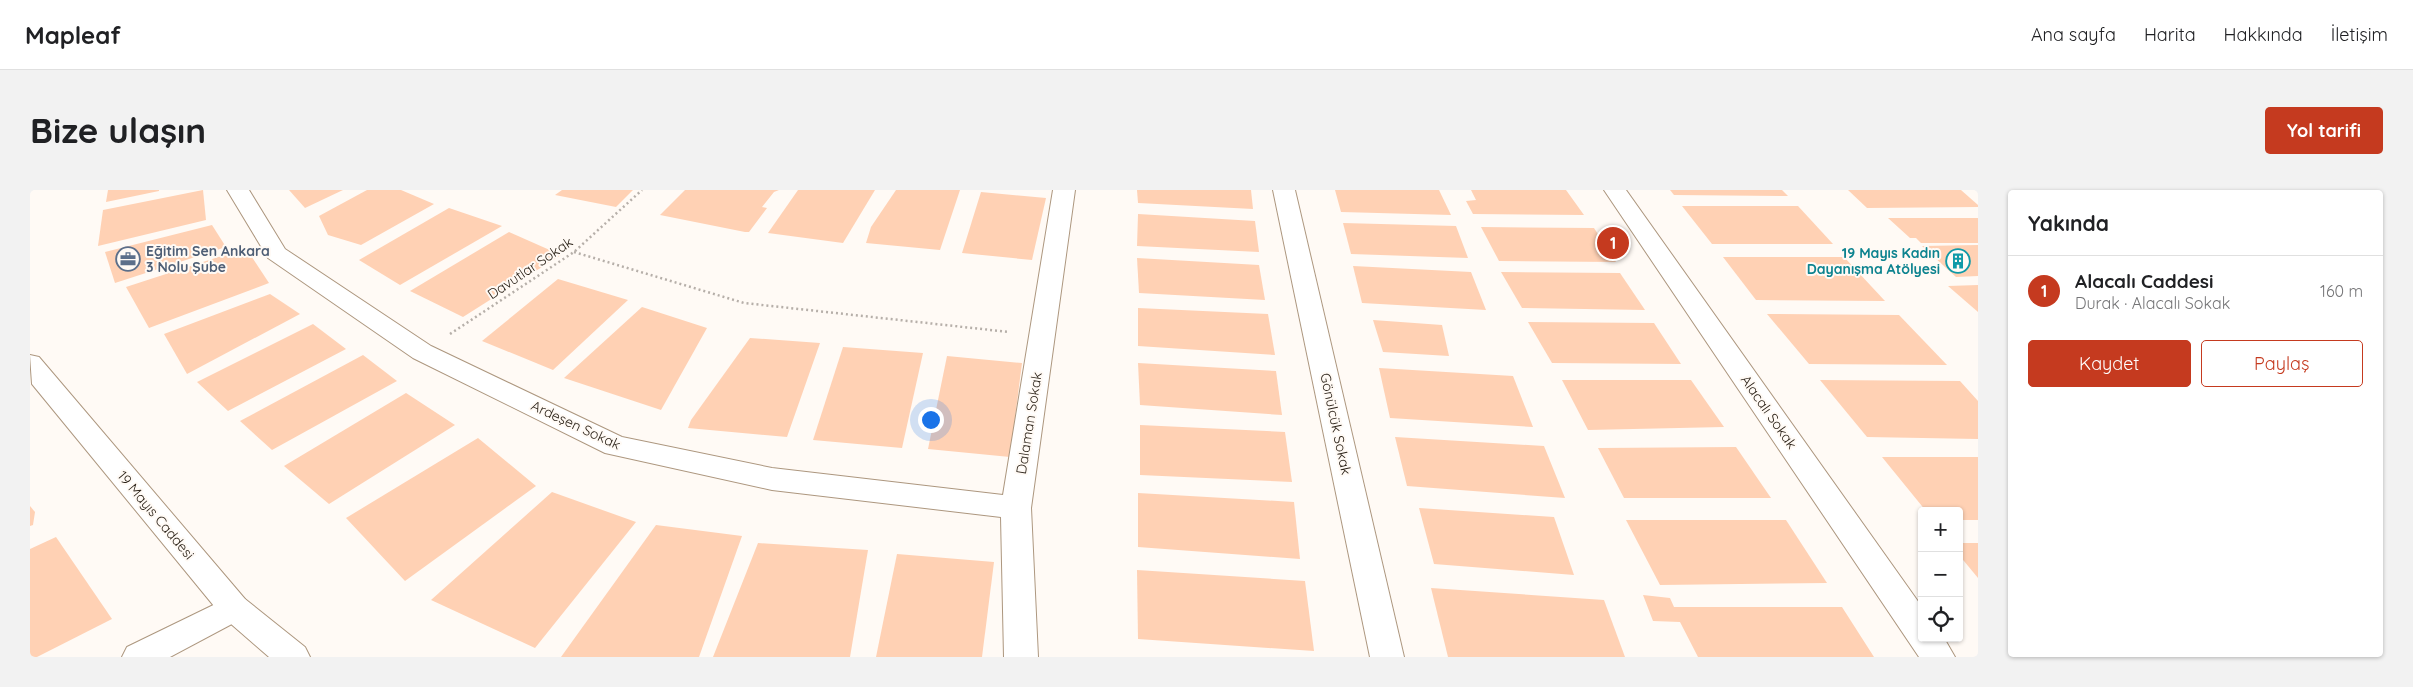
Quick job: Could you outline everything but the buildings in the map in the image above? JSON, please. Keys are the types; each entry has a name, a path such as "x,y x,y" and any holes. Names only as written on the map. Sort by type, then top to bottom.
{"street":[{"name":"Ardeşen Sokak","path":"238,190 276,253 422,352 615,446 772,479 1016,508"},
{"name":"Dalaman Sokak","path":"1020,657 1016,508 1064,190"},
{"name":"Gönülcük Sokak","path":"1284,190 1387,657"},
{"name":"Alacalı Sokak","path":"1615,190 1918,628"},
{"name":"19 Mayıs Caddesi","path":"34,374 234,608 293,657"},
{"path":"138,657 234,608"},
{"path":"1928,642 1938,657"}],"path":[{"name":"Davutlar Sokak","path":"422,352 574,252 642,190"},
{"path":"574,252 744,304 1042,336"}],"place":[{"name":"Alacalı Caddesi","path":"1613,243"},
{"name":"Eğitim Sen Ankara 3 Nolu Şube","path":"128,259"},
{"name":"19 Mayıs Kadın Dayanışma Atölyesi","path":"1958,261"}]}
